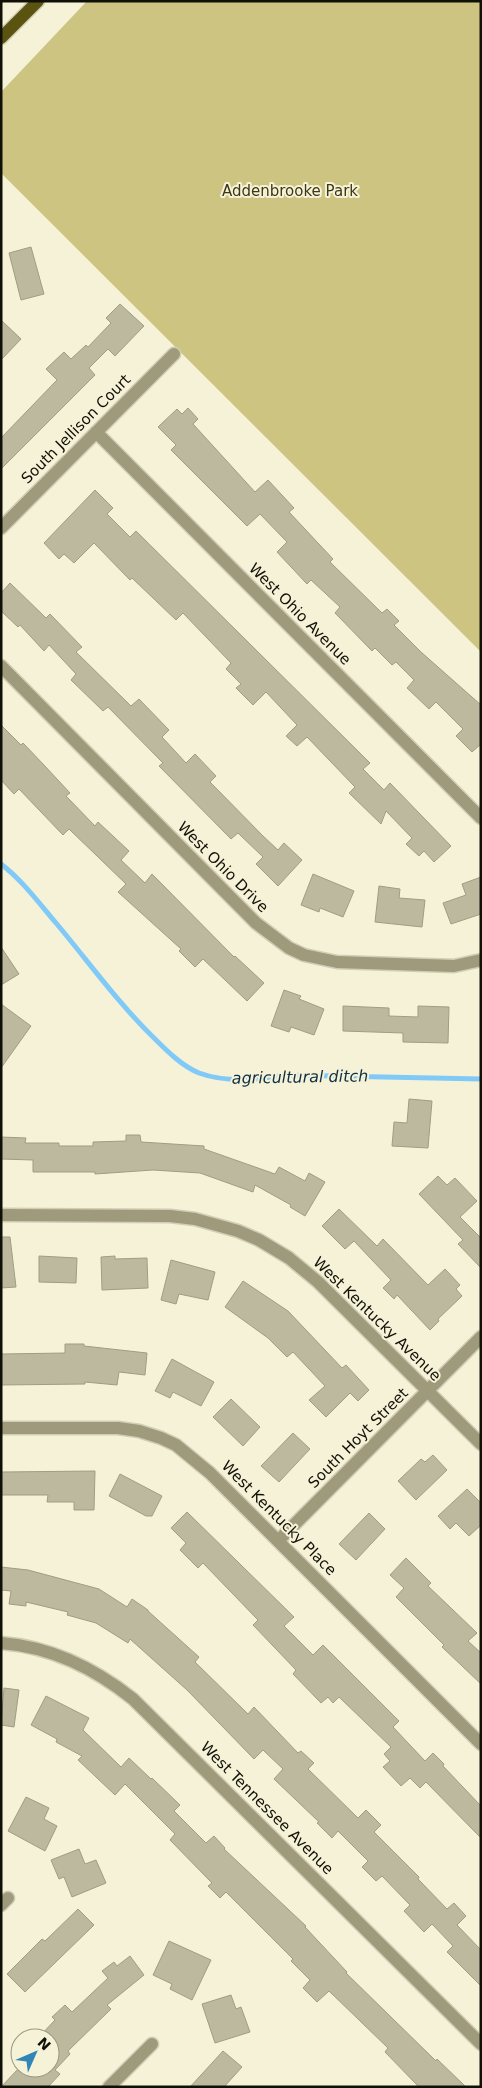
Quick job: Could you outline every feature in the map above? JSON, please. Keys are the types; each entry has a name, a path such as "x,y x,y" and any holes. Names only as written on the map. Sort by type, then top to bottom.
{"main road":[{"path":"1,38 38,1"}],"street":[{"name":"South Jellison Court","path":"1,528 174,354"},
{"name":"West Ohio Avenue","path":"96,432 481,818"},
{"name":"West Ohio Drive","path":"1,666 256,924 290,948 304,954 337,962 454,966 481,960"},
{"name":"West Kentucky Avenue","path":"1,1215 170,1216 202,1220 238,1231 274,1248 304,1269 481,1444"},
{"name":"South Hoyt Street","path":"278,1540 481,1337"},
{"name":"West Kentucky Place","path":"1,1428 118,1428 139,1431 176,1445 210,1473 481,1744"},
{"name":"West Tennessee Avenue","path":"1,1642 38,1648 70,1660 102,1677 133,1699 481,2044"},
{"path":"109,2087 152,2044"}],"green space":[{"name":"Addenbrooke Park","path":"87,1 481,1 481,652 1,173 1,92"}],"building":[{"path":"31,247 44,294 21,300 9,253"},
{"path":"120,304 144,326 115,356 108,349 89,368 95,375 1,469 1,438 57,380 46,369 64,352 71,359 86,345 88,347 111,323 106,318"},
{"path":"1,320 21,339 1,360"},
{"path":"188,408 198,419 193,424 255,492 268,480 294,508 289,512 333,559 330,562 382,613 387,609 399,621 394,625 421,652 481,705 481,744 472,752 456,736 463,729 436,702 429,709 407,688 414,680 396,662 392,665 375,648 372,651 335,613 340,607 311,580 307,584 277,552 287,542 260,514 247,526 171,450 176,445 158,427 177,409 182,414"},
{"path":"95,490 113,508 107,514 130,537 136,531 370,763 363,769 384,790 390,783 451,846 434,862 424,851 419,856 406,844 412,838 386,811 381,824 349,793 355,787 307,737 297,746 286,736 297,725 266,692 253,705 236,688 241,684 226,669 231,663 183,613 176,620 132,578 130,580 94,543 74,563 64,554 59,559 44,543"},
{"path":"10,583 46,618 50,614 82,647 76,652 131,706 139,699 169,730 162,737 186,763 195,754 216,776 210,782 263,836 278,850 284,843 302,860 278,886 256,864 263,857 238,833 231,839 159,766 163,763 108,707 103,711 71,680 76,674 49,645 44,651 20,625 18,627 1,611 1,593"},
{"path":"1,725 21,745 23,743 44,765 70,793 66,796 95,826 98,822 129,851 121,860 145,883 152,874 234,957 264,983 247,1001 203,959 195,967 179,951 181,949 118,892 126,884 69,829 63,835 19,789 14,794 1,780"},
{"path":"313,874 354,891 343,917 320,908 319,912 301,905"},
{"path":"481,877 481,914 451,924 443,903 466,895 462,884"},
{"path":"379,886 400,889 399,898 425,900 422,927 375,922"},
{"path":"1,947 19,974 1,985"},
{"path":"284,990 301,996 299,999 324,1009 314,1035 291,1027 289,1032 271,1026"},
{"path":"1,1004 31,1026 1,1068"},
{"path":"343,1006 389,1008 389,1016 418,1017 418,1006 449,1007 448,1043 403,1042 403,1033 343,1031"},
{"path":"409,1099 432,1101 428,1148 392,1146 394,1122 407,1123"},
{"path":"126,1135 140,1135 141,1142 204,1146 204,1149 275,1174 279,1167 305,1181 309,1173 325,1182 305,1216 290,1207 291,1205 255,1185 253,1192 200,1173 153,1170 95,1174 95,1172 33,1172 33,1160 1,1159 1,1137 26,1138 25,1143 93,1146 93,1142 126,1141"},
{"path":"438,1176 447,1185 455,1178 477,1201 460,1217 481,1238 481,1268 458,1244 463,1240 419,1194"},
{"path":"339,1209 377,1246 383,1239 428,1285 445,1269 460,1285 456,1289 462,1296 438,1319 439,1321 430,1330 397,1295 394,1299 383,1288 391,1280 354,1241 345,1249 322,1226"},
{"path":"1,1237 10,1237 16,1287 1,1288"},
{"path":"39,1256 77,1258 76,1283 39,1282"},
{"path":"115,1256 115,1259 147,1258 148,1288 102,1290 101,1257"},
{"path":"171,1260 215,1272 208,1300 179,1294 176,1304 161,1300"},
{"path":"243,1281 288,1311 342,1368 346,1365 369,1390 358,1401 350,1393 326,1417 309,1400 325,1386 293,1352 287,1357 268,1338 225,1307"},
{"path":"65,1344 84,1344 84,1346 147,1353 145,1375 119,1372 117,1385 85,1382 85,1384 1,1385 1,1354 65,1353"},
{"path":"172,1359 214,1382 201,1406 173,1392 170,1398 155,1391"},
{"path":"231,1399 260,1427 243,1446 213,1417"},
{"path":"293,1433 310,1449 279,1482 261,1466"},
{"path":"433,1455 447,1470 416,1500 398,1481 421,1459 425,1462"},
{"path":"95,1471 94,1510 74,1510 74,1502 47,1502 48,1495 1,1495 1,1472"},
{"path":"120,1474 162,1496 152,1516 146,1516 109,1496"},
{"path":"467,1489 481,1503 481,1525 469,1536 456,1523 450,1529 438,1516"},
{"path":"187,1512 294,1617 284,1626 313,1655 323,1645 399,1721 393,1727 425,1761 433,1753 444,1764 443,1766 481,1806 481,1838 426,1782 420,1788 410,1778 401,1786 383,1767 390,1761 384,1754 391,1747 339,1697 333,1703 328,1697 321,1703 293,1674 296,1670 253,1625 258,1620 203,1563 198,1568 180,1550 186,1543 171,1528"},
{"path":"369,1513 385,1529 356,1560 339,1544"},
{"path":"406,1558 431,1583 428,1586 477,1633 468,1641 481,1653 481,1684 442,1647 444,1645 396,1597 404,1588 390,1575"},
{"path":"1,1567 28,1570 99,1589 127,1607 132,1599 148,1610 199,1657 195,1662 248,1714 254,1707 298,1753 301,1751 314,1763 308,1769 358,1818 366,1810 381,1825 374,1832 419,1877 418,1879 447,1909 454,1903 466,1916 457,1925 481,1950 481,1986 447,1952 453,1946 432,1924 424,1932 404,1911 410,1905 382,1876 376,1881 362,1867 368,1861 338,1831 332,1838 317,1823 319,1822 274,1779 283,1769 263,1750 254,1759 187,1690 130,1639 128,1643 96,1623 67,1615 68,1612 26,1602 26,1606 9,1604 11,1591 1,1590"},
{"path":"4,1688 19,1690 14,1727 1,1725"},
{"path":"46,1696 89,1718 83,1730 121,1767 129,1758 152,1778 180,1805 174,1811 206,1843 214,1836 224,1849 306,1926 346,1973 436,2061 437,2059 466,2087 419,2087 385,2052 388,2048 329,1991 317,2002 303,1988 310,1980 291,1961 293,1959 226,1892 220,1898 208,1886 212,1883 170,1840 175,1834 125,1784 115,1795 78,1760 82,1756 56,1742 57,1739 31,1725"},
{"path":"26,1797 49,1808 44,1819 57,1826 45,1851 8,1831"},
{"path":"79,1849 85,1864 96,1860 106,1883 72,1897 64,1877 59,1879 51,1860"},
{"path":"78,1909 94,1925 25,1992 7,1974 42,1939 45,1941"},
{"path":"169,1941 211,1960 192,2000 170,1989 172,1984 153,1975"},
{"path":"130,1956 144,1975 107,2005 111,2009 68,2051 70,2054 60,2065 60,2028 47,2028 55,2020 52,2017 65,2005 72,2012 108,1978 102,1971 114,1962 117,1966"},
{"path":"231,1995 236,2009 241,2007 250,2032 215,2043 202,2004"},
{"path":"223,2051 242,2067 224,2087 190,2087"},
{"path":"10,2078 56,2078 48,2087 1,2087"}],"waterway":[{"name":"agricultural ditch","path":"1,864 30,892 141,1025 175,1058 199,1073 220,1078 242,1080 285,1075 481,1079"}]}
